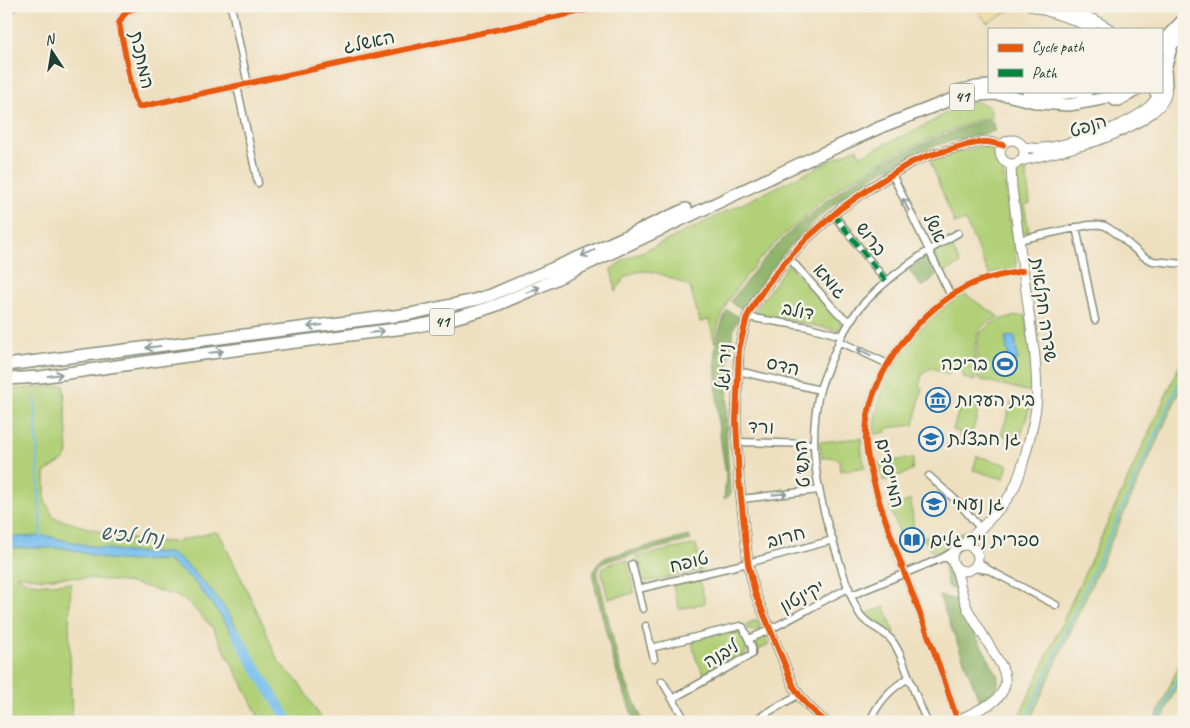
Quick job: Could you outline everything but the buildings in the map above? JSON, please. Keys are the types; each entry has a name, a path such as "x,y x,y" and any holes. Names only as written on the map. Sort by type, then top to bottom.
{"highway":[{"path":"1162,80 1167,44 1184,19"},
{"path":"1167,44 1184,32"},
{"name":"41","path":"6,365 410,314 474,300 491,295 591,252 858,129 946,94 988,86"},
{"name":"41","path":"1037,92 1102,99 1119,92"},
{"path":"1088,97 1104,102 1119,100 1133,92"},
{"name":"41","path":"6,379 40,377 443,322 497,305 532,290 812,158 950,100 966,96 993,94 1039,103 1070,105 1088,97"}],"street":[{"path":"6,11 12,6"},
{"name":"המתכת","path":"139,107 134,98 119,22 129,10 146,6"},
{"path":"231,6 248,84"},
{"path":"568,6 569,14"},
{"name":"האשלג","path":"139,107 606,6"},
{"path":"1032,6 1091,28"},
{"path":"1055,6 1094,20 1108,28"},
{"path":"237,86 258,183"},
{"name":"הנפט","path":"1024,147 1046,152 1106,138 1129,128 1160,106 1166,96 1162,91"},
{"name":"הנפט","path":"1021,162 1064,144 1122,124 1150,107 1158,92"},
{"path":"1010,140 1021,143 1024,147 1025,154 1021,162 1008,164 1002,159 1000,152 1003,145 1010,140"},
{"name":"ניר וגל","path":"826,722 798,695 755,593 748,563 741,499 736,421 740,342 747,317 756,300 789,258 815,230 854,199 910,163 927,156 983,142 1003,145"},
{"name":"שדרה חקלאית","path":"962,545 1004,503 1016,485 1020,476 1033,421 1037,395 1036,364 1018,240 1011,164"},
{"name":"אשל","path":"892,174 951,296"},
{"name":"ברוש","path":"833,214 886,281"},
{"path":"1018,240 1076,227 1089,225 1104,226 1146,258 1153,261 1184,264"},
{"path":"1076,227 1095,320"},
{"name":"התש\"ט","path":"927,722 894,643 863,619 849,588 826,521 819,490 814,444 816,412 820,390 841,338 866,300 886,281 917,257 958,233"},
{"name":"גומא","path":"789,258 838,313 850,322"},
{"name":"המייסדים","path":"957,721 872,478 866,444 866,429 873,397 888,364 912,330 951,296 974,283 1022,271"},
{"name":"דולב","path":"747,317 809,327 841,338 888,364"},
{"name":"הדס","path":"738,371 820,390"},
{"name":"ורד","path":"737,442 814,444"},
{"path":"929,476 958,502 978,531 973,542 977,553 973,566 962,579 961,586"},
{"path":"741,499 819,490"},
{"name":"חרוב","path":"748,563 833,540"},
{"path":"957,721 997,699 1003,691 1006,680 1001,665 968,610 952,558 954,551 962,545 967,545 974,549"},
{"name":"יקינטון","path":"852,595 942,558 954,551"},
{"path":"942,558 947,558 961,571 973,566 989,570 1056,605"},
{"name":"טופח","path":"638,590 748,563"},
{"path":"632,564 643,609"},
{"name":"יקינטון","path":"770,630 849,588"},
{"path":"646,626 654,659"},
{"path":"652,648 737,626 743,627 749,639"},
{"name":"ליבנה","path":"672,699 752,654 749,639 770,630"},
{"path":"870,722 878,707 891,690 909,678"},
{"path":"662,681 685,720"},
{"path":"751,722 798,695"}],"green space":[{"path":"975,101 989,106 993,118 980,119 885,159 819,203 799,223 783,235 759,260 729,299 718,325 715,343 709,320 700,322 690,287 658,273 641,271 632,273 625,278 616,292 611,269 626,259 857,148 860,156 926,125 962,104"},
{"path":"991,120 995,131 943,143 914,154 850,192 820,216 794,242 742,308 735,306 731,301 763,260 783,239 819,207 848,185 885,161 980,121"},
{"path":"999,143 1016,269 989,274 965,220 955,224 930,161 936,157"},
{"path":"1026,169 1030,203 1024,205 1029,232 1020,232 1013,170"},
{"path":"950,242 960,264 943,273 934,253 935,250"},
{"path":"923,258 928,260 936,276 922,287 908,269"},
{"path":"788,264 838,319 841,326 839,330 754,313"},
{"path":"963,293 999,317 985,324 978,335 975,350 975,381 964,378 960,365 948,368 949,375 932,368 923,372 919,386 922,388 914,425 887,428 887,432 874,434 878,405 883,389 898,359 907,345 927,322"},
{"path":"727,310 739,317 734,327 729,355 726,430 730,495 724,499 726,476 718,422 715,350 720,328"},
{"name":"בריכה","path":"1025,315 1033,366 1033,386 1031,392 978,379 978,339 981,332 999,320"},
{"path":"1184,356 1184,381 1029,722 1020,722 1019,717"},
{"path":"64,385 68,453 64,460 45,472 45,501 54,518 139,541 175,542 214,532 219,533 260,617 278,661 298,681 323,722 261,722 212,627 193,607 174,595 131,583 86,578 62,577 43,579 16,575 27,582 71,583 69,624 72,722 11,722 6,682 6,390"},
{"path":"961,401 980,406 970,440 959,436 960,432 953,430"},
{"path":"1012,401 1030,407 1019,441 1001,435"},
{"path":"861,438 865,467 840,471 839,460 833,457 822,458 819,442"},
{"path":"977,456 1008,465 1003,479 973,470"},
{"path":"913,458 912,471 883,481 879,463"},
{"path":"911,500 914,532 901,537 890,508"},
{"path":"970,529 966,538 938,552 931,551 923,537 933,534 948,539"},
{"path":"689,536 691,540 608,561 601,565 597,572 620,668 643,722 635,722 612,656 593,578 594,571 599,563 607,557"},
{"path":"696,544 702,570 654,581 644,581 641,578 636,557"},
{"path":"627,560 634,593 608,599 602,573 603,568 610,564"},
{"path":"948,562 954,574 957,587 955,589 947,586 944,563"},
{"path":"700,580 705,603 679,609 673,586"},
{"path":"939,596 958,600 961,603 965,616 997,674 997,688 993,694 980,702"},
{"path":"885,607 895,635 867,613"},
{"path":"757,620 761,630 749,630 746,624"},
{"path":"734,630 745,641 746,652 744,655 705,676 696,659 692,641"},
{"path":"765,636 769,645 757,650 756,641 758,638"},
{"path":"1184,654 1184,669 1161,722 1154,722"}],"sand":[{"path":"975,6 1019,6 987,23"}],"water":[{"path":"1015,336 1018,360 1009,361 1005,337"},
{"path":"47,536 127,552 170,553 185,563 211,590 227,611 245,642 239,644 193,580 167,560 133,561 106,559 64,548 6,548 6,537"}],"waterway":[{"path":"1025,722 1184,373"},
{"path":"35,398 41,538"},
{"name":"נחל לכיש","path":"236,633 289,722"},
{"path":"1157,722 1184,664"}],"marked path":[{"path":"833,214 886,281"}],"cycle path":[{"path":"146,6 127,12 119,23 134,98 139,107 606,6"},
{"path":"826,722 808,706 794,687 755,593 748,563 739,479 736,421 739,349 747,317 766,286 805,240 840,209 870,188 910,163 927,156 983,142 1003,145"},
{"path":"958,722 938,661 900,561 872,476 866,444 867,421 872,398 882,375 894,354 927,315 945,300 964,288 993,277 1022,271"}],"place":[{"name":"בריכה","path":"1005,364"},
{"name":"בית העדות","path":"938,400"},
{"name":"גן חבצלת","path":"931,439"},
{"name":"גן נעמי","path":"934,504"},
{"name":"ספרית ניר גלים","path":"912,540"}]}
